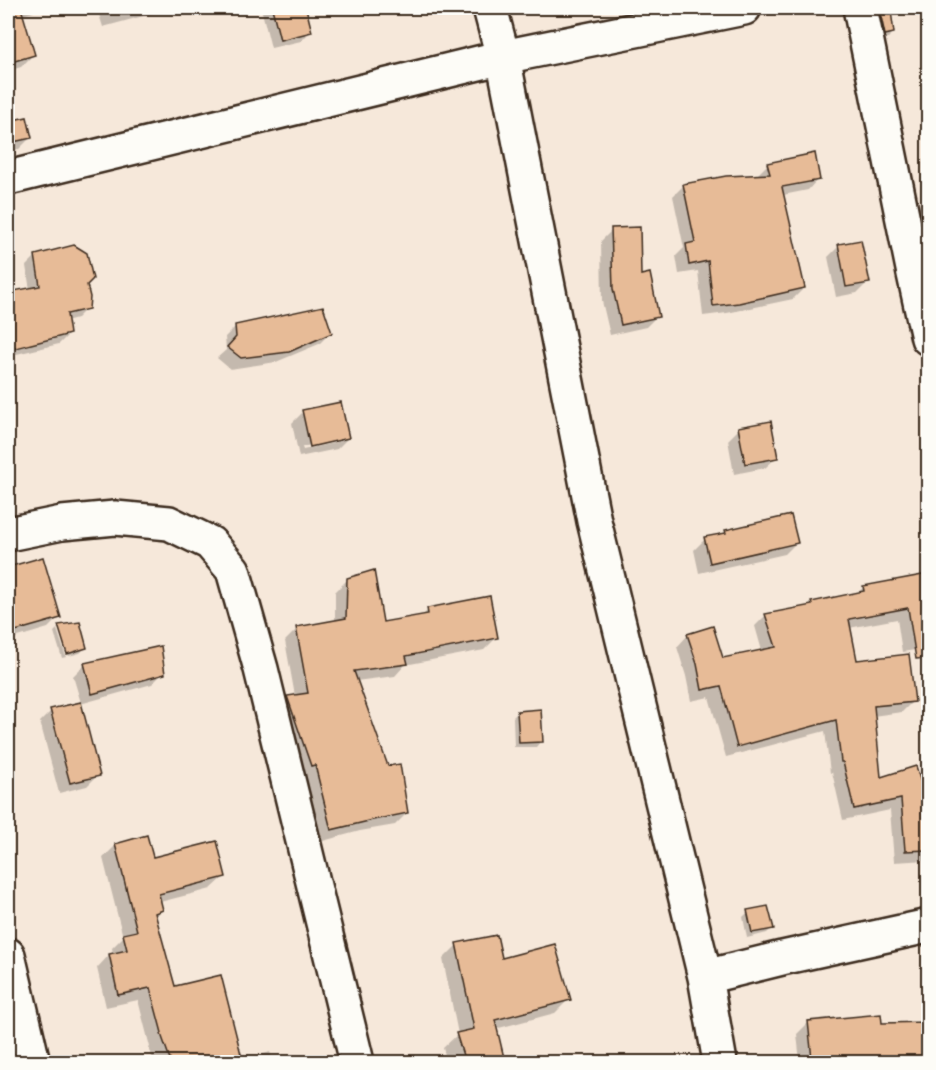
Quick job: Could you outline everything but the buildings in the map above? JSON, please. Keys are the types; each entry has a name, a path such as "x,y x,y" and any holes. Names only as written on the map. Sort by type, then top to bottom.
{"street":[{"path":"489,8 503,57 594,521 705,977 720,1062"},
{"path":"8,178 503,57 744,8"},
{"path":"860,8 921,273 928,338"},
{"path":"8,534 62,523 115,518 169,523 210,543 233,570 261,669 357,1062"},
{"path":"705,977 793,955 928,926"},
{"path":"8,956 33,1062"}]}
